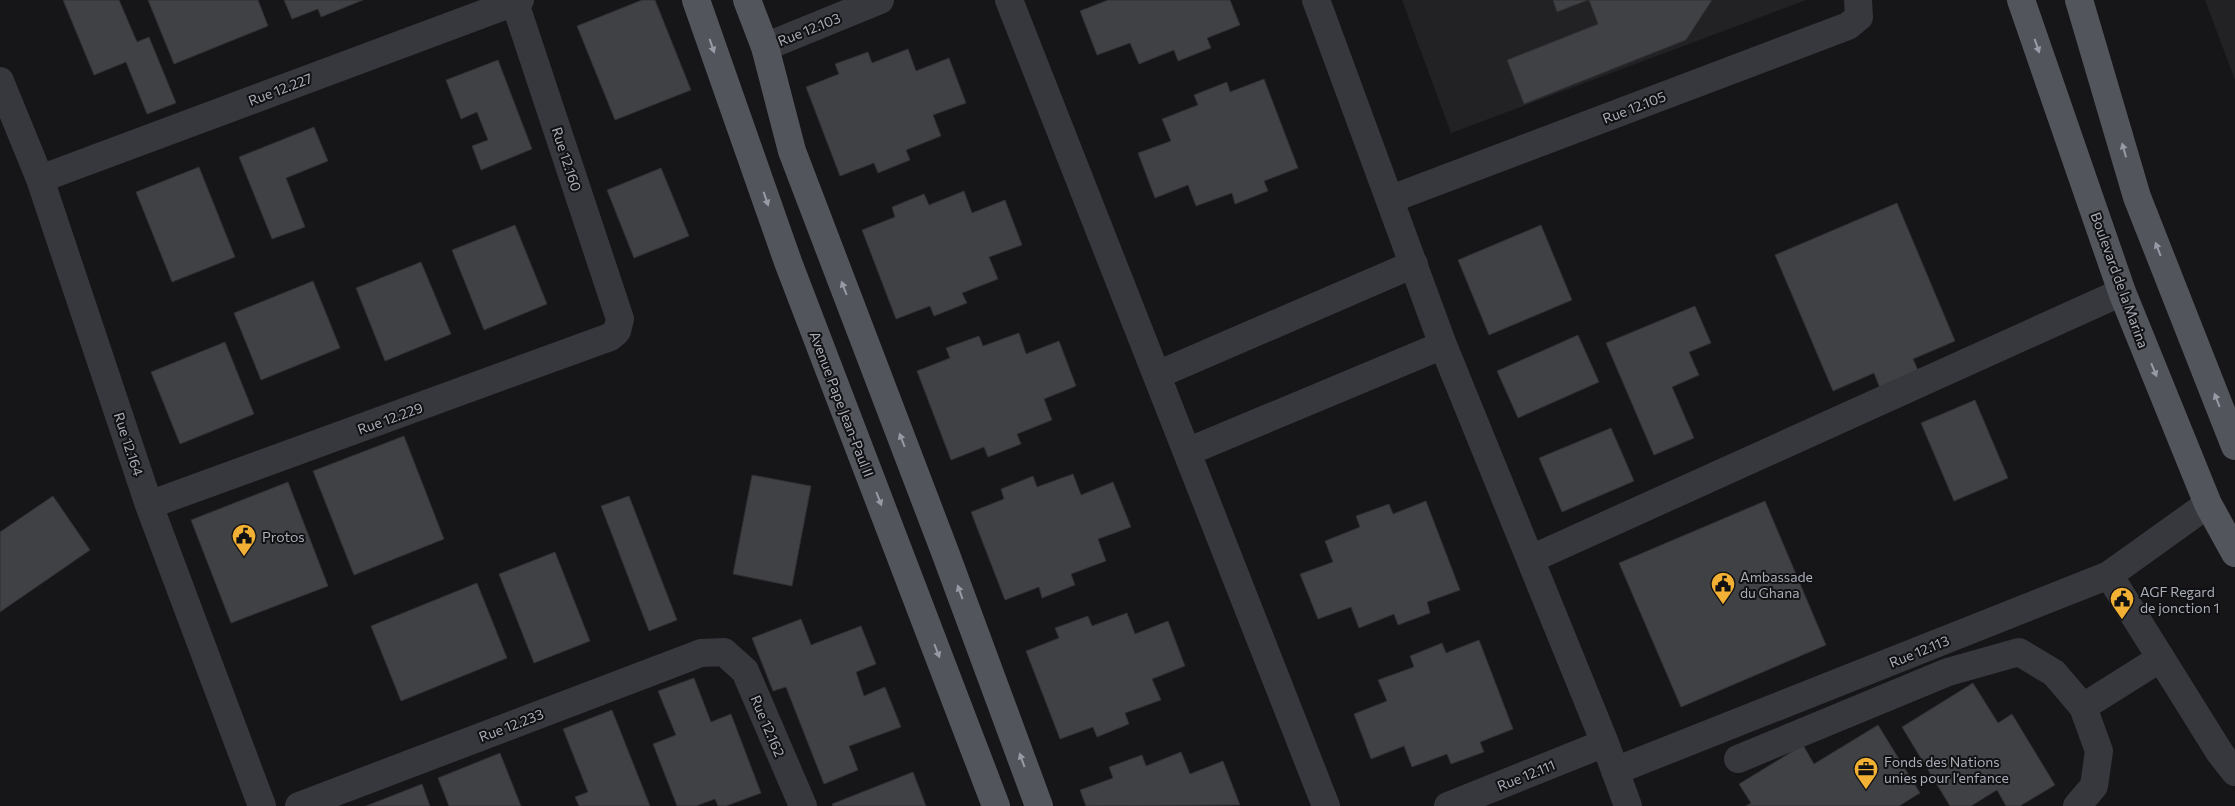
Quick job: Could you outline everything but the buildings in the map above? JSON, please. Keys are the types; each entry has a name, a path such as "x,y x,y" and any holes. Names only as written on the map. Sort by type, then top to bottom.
{"main road":[{"name":"Avenue Pape Jean-Paul II","path":"696,0 788,262 996,806"},
{"path":"748,0 765,47 792,151 1040,806"},
{"name":"Boulevard de la Marina","path":"2021,0 2122,292 2208,504 2235,553"},
{"path":"2079,0 2138,197 2235,446"}],"street":[{"name":"Rue 12.103","path":"765,47 880,0"},
{"path":"1009,0 1326,806"},
{"path":"1316,0 1391,199 1443,345 1605,743 1628,806"},
{"name":"Rue 12.105","path":"1391,199 1848,26 1859,17 1858,0"},
{"name":"Rue 12.227","path":"40,179 516,1"},
{"name":"Rue 12.160","path":"516,1 620,319"},
{"name":"Rue 12.164","path":"0,81 40,179 149,506 262,806"},
{"path":"1157,375 1414,264"},
{"path":"1531,559 2122,292"},
{"name":"Rue 12.229","path":"149,506 610,337 617,331 620,319"},
{"path":"1187,452 1443,345"},
{"name":"Rue 12.113","path":"1615,771 2109,575 2208,504"},
{"path":"2109,575 2220,753 2235,772"},
{"name":"Rue 12.233","path":"299,806 701,653 724,652"},
{"name":"Rue 12.162","path":"724,652 744,671 803,806"},
{"path":"1738,758 1948,672 2020,652 2054,673 2083,707 2099,751 2094,786 2077,806"},
{"path":"2083,707 2161,658"},
{"name":"Rue 12.111","path":"1448,806 1605,743"}],"shaded area":[{"path":"1402,0 1806,0 1451,133"},
{"path":"2205,0 2235,0 2235,80"}],"place":[{"name":"Protos","path":"244,557"},
{"name":"Ambassade du Ghana","path":"1723,605"},
{"name":"AGF Regard de jonction 1","path":"2122,620"},
{"name":"Fonds des Nations unies pour l’enfance","path":"1866,790"}]}
